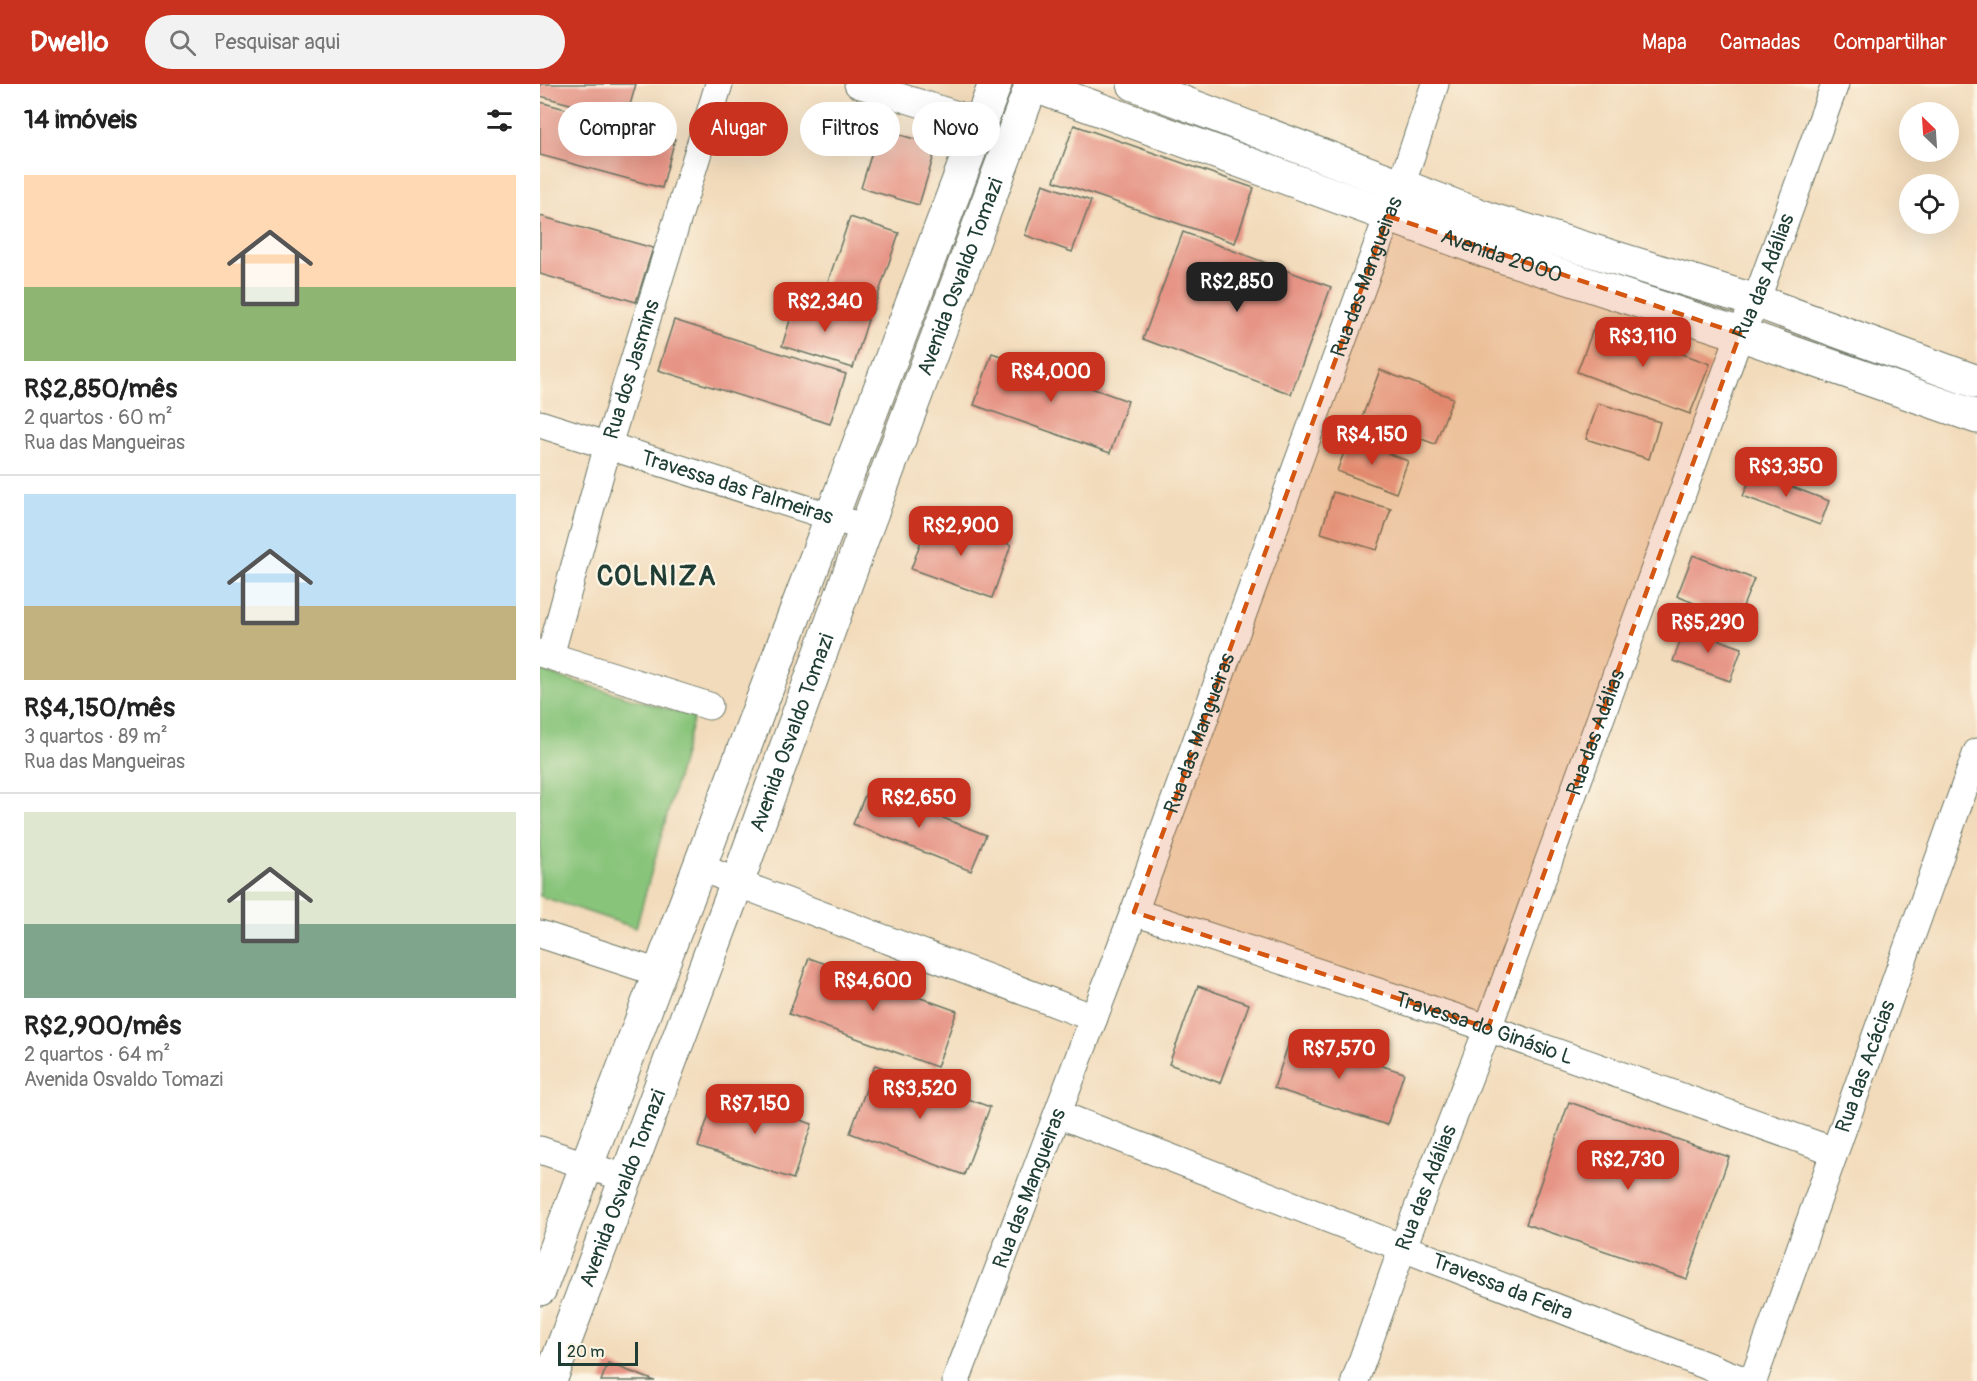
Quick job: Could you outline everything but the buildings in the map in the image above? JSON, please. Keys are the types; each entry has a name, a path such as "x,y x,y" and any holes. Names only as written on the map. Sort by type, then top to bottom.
{"street":[{"name":"Rua dos Jasmins","path":"545,655 719,84"},
{"path":"858,84 916,102"},
{"name":"Avenida Osvaldo Tomazi","path":"988,102 995,84"},
{"name":"Avenida Osvaldo Tomazi","path":"550,1381 737,883 866,528 1032,84"},
{"name":"Avenida 2000","path":"1032,84 1486,251 1740,334 1977,417"},
{"name":"Avenida 2000","path":"1134,84 1489,219 1756,301 1977,382"},
{"name":"Rua das Mangueiras","path":"957,1381 1134,912 1388,216 1401,186 1436,84"},
{"name":"Rua das Adálias","path":"1355,1381 1402,1248 1488,1028 1740,334 1756,301 1835,84"},
{"name":"Avenida Osvaldo Tomazi","path":"540,1289 967,156"},
{"name":"Travessa das Palmeiras","path":"540,424 866,528"},
{"path":"545,655 709,706"},
{"name":"Rua das Acácias","path":"1753,1381 1977,752"},
{"path":"699,866 737,883 1094,1018"},
{"name":"Travessa do Ginásio L","path":"1134,912 1488,1028 1834,1151"},
{"path":"540,934 659,973"},
{"name":"Travessa da Feira","path":"1058,1114 1746,1381"},
{"path":"540,1149 625,1178"}],"highlighted area":[{"path":"1388,216 1740,334 1488,1028 1134,912"}],"green space":[{"path":"540,671 694,717 636,928 540,896"}],"district":[{"name":"COLNIZA","path":"657,576"}]}
